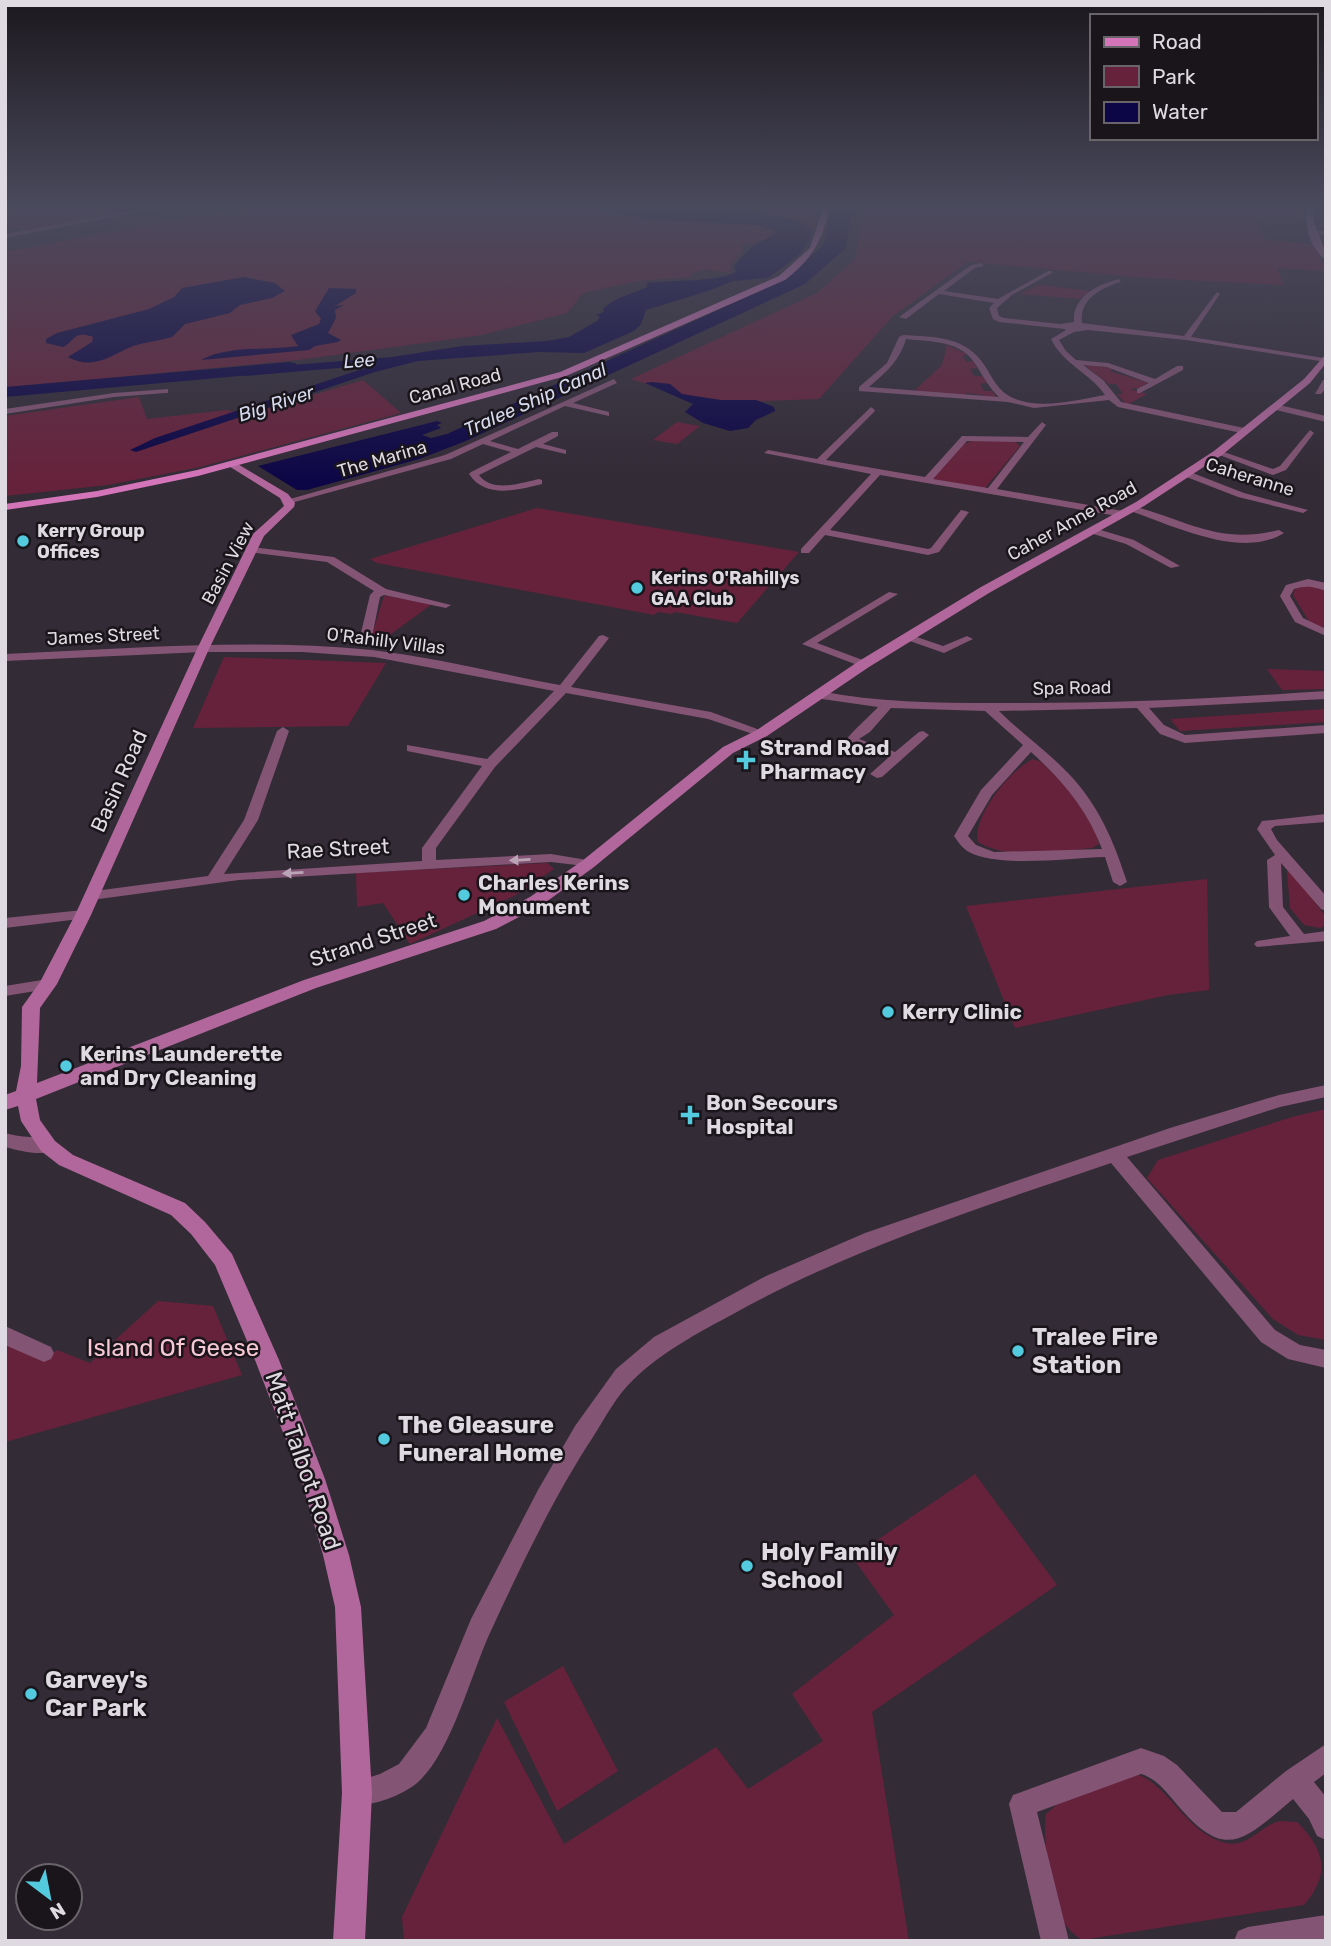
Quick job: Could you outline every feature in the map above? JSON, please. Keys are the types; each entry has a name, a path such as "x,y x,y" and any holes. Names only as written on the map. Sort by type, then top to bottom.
{"main road":[{"name":"Canal Road","path":"5,505 130,488 232,465 539,382 589,365 736,299"}],"street":[{"path":"903,317 928,299"},
{"path":"988,299 997,300 993,307 996,317 1002,320 1186,338 1325,358"},
{"path":"1085,299 1077,312 1074,327 1055,339 1059,348 1101,384 1109,397 1127,407 1246,430"},
{"path":"1186,338 1213,299"},
{"path":"1009,400 995,389 966,349 943,342 903,337 897,355 890,365 862,388 1009,400 1033,405 1109,397"},
{"name":"Caher Anne Road","path":"819,695 864,664 1013,573 1094,531 1187,474 1218,453 1307,381 1325,358"},
{"path":"1074,362 1108,365 1155,382"},
{"path":"1140,391 1180,368"},
{"name":"The Marina","path":"288,501 448,457 614,382"},
{"path":"1318,392 1326,382"},
{"path":"5,412 114,395 165,391"},
{"path":"566,404 606,414"},
{"path":"1275,407 1326,419"},
{"path":"820,461 871,410"},
{"path":"990,492 1042,425"},
{"path":"1218,453 1273,472 1283,468 1310,433"},
{"path":"539,482 496,489 474,478 474,474 481,468 555,434"},
{"path":"927,480 965,438 1030,440"},
{"path":"484,442 520,452"},
{"path":"534,444 563,453"},
{"path":"768,453 990,492 1128,511 1173,521 1217,539 1269,536"},
{"path":"232,465 288,501"},
{"path":"805,551 878,472"},
{"name":"Caheranne","path":"1187,474 1241,495 1303,510"},
{"name":"Basin View","path":"203,649 259,534 289,507 288,501"},
{"path":"825,531 928,552 935,550 964,512"},
{"path":"1094,531 1130,542 1175,566"},
{"path":"252,550 330,559 382,591 446,605"},
{"path":"1326,588 1319,583 1304,582 1290,587 1284,596 1299,620 1326,633"},
{"path":"369,641 366,637 375,595 382,591"},
{"path":"864,664 808,644 893,594"},
{"path":"908,637 944,650 967,639"},
{"path":"429,865 429,848 490,764 564,688 603,638"},
{"name":"James Street","path":"5,658 203,649"},
{"name":"O'Rahilly Villas","path":"203,649 302,649 374,654 711,716 762,733"},
{"name":"Basin Road","path":"26,1089 30,1066 31,1007 48,984 79,923 203,649"},
{"name":"Spa Road","path":"819,695 886,706 989,707 1141,705 1326,695"},
{"name":"Strand Street","path":"5,1103 26,1089 310,984 502,920 544,896 588,864 728,750 762,733 819,695"},
{"path":"1141,705 1151,720 1167,734 1185,739 1326,729"},
{"path":"886,706 852,741 897,757"},
{"path":"989,707 1003,723 1017,730 1030,745 1066,775 1097,816 1120,882"},
{"path":"1017,730 1025,721 1022,707"},
{"path":"214,878 251,820 283,732"},
{"path":"877,774 923,735"},
{"path":"1030,745 986,793 961,836 971,848 993,856 1112,853"},
{"path":"412,748 490,764"},
{"path":"1326,818 1266,824 1264,829 1326,906"},
{"path":"1284,857 1275,860 1276,907 1300,939"},
{"name":"Rae Street","path":"92,895 214,878 551,858 588,864"},
{"path":"5,923 79,923"},
{"path":"1262,944 1326,936"},
{"path":"5,991 48,984"},
{"name":"Matt Talbot Road","path":"26,1089 32,1121 48,1146 85,1170 138,1189 178,1209 198,1228 224,1260 253,1324 308,1468 336,1555 348,1607 357,1793 349,1941"},
{"path":"357,1793 384,1786 408,1773 435,1737 480,1628 552,1486 583,1433 623,1375 655,1348 761,1288 826,1256 1114,1154 1279,1101 1326,1091"},
{"path":"5,1140 24,1145 48,1146"},
{"path":"1114,1154 1268,1336 1295,1353 1326,1359"},
{"path":"5,1335 44,1353"},
{"path":"1055,1941 1022,1804 1141,1761 1153,1762 1165,1770 1195,1808 1221,1826 1233,1828 1242,1825 1326,1757"},
{"path":"1295,1780 1319,1810 1326,1827"},
{"path":"1248,1941 1326,1929"}],"green space":[{"path":"5,299 578,299 567,313 482,335 298,360 5,388 5,324 9,322 5,322"},
{"path":"804,299 917,299 892,317 819,399 706,403 631,379"},
{"path":"947,345 965,353 966,355 962,356 967,362 973,361 977,368 970,369 974,376 982,376 987,383 980,384 984,391 992,391 996,397 983,398 984,395 966,393 964,396 913,392 942,365"},
{"path":"1084,365 1111,368 1113,369 1109,371 1149,383 1141,388 1129,389 1147,394 1127,405 1117,394 1123,394 1116,384 1109,384"},
{"path":"363,380 401,413 200,467 108,485 5,496 5,416 139,397 147,419 226,410 249,414"},
{"path":"677,422 700,426 677,444 653,440"},
{"path":"974,440 1014,441 1020,446 985,488 932,479 962,445"},
{"name":"Kerins O'Rahillys GAA Club","path":"537,508 799,552 737,623 675,612 658,612 654,615 377,563 370,559"},
{"path":"1307,585 1326,591 1326,629 1310,623 1293,595 1295,589"},
{"path":"384,596 432,604 387,637 372,635"},
{"path":"224,657 386,663 348,726 193,728"},
{"path":"1267,669 1326,671 1326,689 1282,690"},
{"path":"1326,709 1326,722 1180,731 1170,719"},
{"path":"1033,759 1041,762 1076,799 1090,820 1099,844 1092,848 1019,853 991,848 978,842 981,820 995,795 1014,773"},
{"path":"547,863 554,869 514,896 410,944 383,903 357,907 356,873"},
{"path":"1287,871 1293,873 1326,917 1326,925 1320,928 1304,925 1290,908"},
{"path":"1207,879 1209,990 1168,995 1015,1028 966,906"},
{"path":"1326,1109 1326,1340 1298,1335 1273,1319 1147,1178 1158,1160 1292,1117"},
{"name":"Island Of Geese","path":"158,1301 213,1306 242,1375 5,1442 5,1342 46,1359 57,1350 90,1363"},
{"path":"975,1474 1057,1585 872,1712 909,1941 404,1941 402,1917 497,1718 564,1844 716,1747 748,1789 823,1741 792,1694 894,1615 852,1557"},
{"path":"563,1666 618,1771 557,1811 504,1702"},
{"path":"1133,1773 1146,1778 1157,1787 1199,1829 1211,1838 1226,1843 1241,1842 1273,1823 1297,1822 1319,1852 1321,1872 1313,1894 1304,1905 1082,1940 1067,1926 1057,1906 1046,1851 1046,1814 1064,1799"}],"water":[{"path":"170,299 268,299 240,305 230,313 185,324 172,337 133,346 94,362 77,361 68,357 92,342 93,337 78,336 63,347 46,343 46,339 57,333 149,309"},
{"path":"322,299 347,299 335,306 344,305 335,310 336,318 328,333 341,340 309,350 201,360 236,350 298,346 291,335 319,324 321,319 315,311"},
{"name":"Big River","path":"618,299 683,299 646,310 641,324 634,331 584,353 539,352 418,361 375,372 136,452 130,450 155,438 374,365 245,376 243,369 392,357 462,346 547,341 569,337 597,321 600,317 596,315 604,312 603,309"},
{"name":"Tralee Ship Canal","path":"743,299 773,299 466,441 419,459 307,490 297,490 258,466 437,421 442,423 437,425 441,428 422,435 431,438 447,434"},
{"path":"645,383 670,384 682,394 721,400 756,400 774,407 775,411 756,420 748,428 730,431 703,423 685,412 693,404"}],"waterway":[{"name":"Lee","path":"5,392 289,367"}],"place":[{"name":"Kerry Group Offices","path":"23,541"},
{"name":"Kerins O'Rahillys GAA Club","path":"637,588"},
{"name":"Strand Road Pharmacy","path":"746,760"},
{"name":"Charles Kerins Monument","path":"464,895"},
{"name":"Kerry Clinic","path":"888,1012"},
{"name":"Kerins Launderette and Dry Cleaning","path":"66,1066"},
{"name":"Bon Secours Hospital","path":"690,1115"},
{"name":"Tralee Fire Station","path":"1018,1351"},
{"name":"The Gleasure Funeral Home","path":"384,1439"},
{"name":"Holy Family School","path":"747,1566"},
{"name":"Garvey's Car Park","path":"31,1694"}]}
